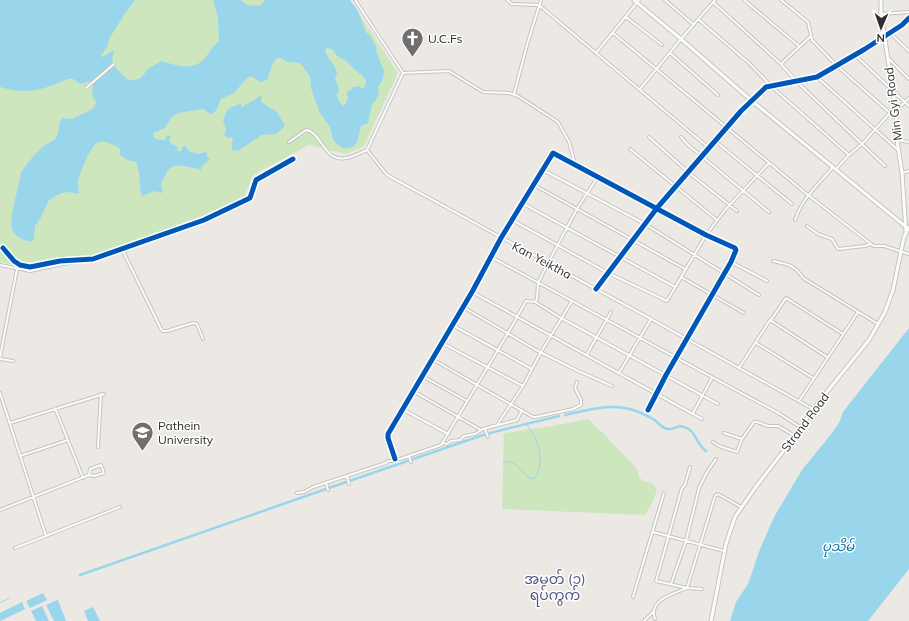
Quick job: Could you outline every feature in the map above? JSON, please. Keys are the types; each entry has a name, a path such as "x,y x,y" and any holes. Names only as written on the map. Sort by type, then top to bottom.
{"main road":[{"name":"Min Gyi Road","path":"881,0 881,14 886,36 887,57 896,111 897,140 902,173 907,233"},
{"path":"637,1 655,19 681,39 752,101 907,226"},
{"name":"Strand Road","path":"711,621 724,551 735,517 795,436 813,409 869,340 885,312 893,290 901,251 907,233"}],"street":[{"path":"355,0 404,73"},
{"path":"507,0 512,4 539,5 709,148"},
{"path":"512,4 513,0"},
{"path":"514,94 541,0"},
{"path":"665,0 694,24"},
{"path":"744,0 799,46"},
{"path":"780,0 808,22 812,40 836,65 890,113"},
{"path":"596,53 626,17 637,1"},
{"path":"640,90 714,1 885,166"},
{"path":"881,14 909,12"},
{"path":"626,17 662,45"},
{"path":"699,20 750,64 771,86 849,155"},
{"path":"596,289 657,208 726,127 766,87 817,77 886,36 908,20"},
{"path":"613,33 808,195 871,244 874,246 884,246 909,254"},
{"path":"890,33 909,51"},
{"path":"781,64 811,36"},
{"path":"670,53 718,95"},
{"path":"855,55 909,106"},
{"path":"887,57 909,79"},
{"path":"86,88 114,64"},
{"path":"404,73 449,71 483,92 514,94 558,122 569,142 575,165"},
{"path":"289,142 306,130 312,132 326,151 334,156 345,158 367,150 404,73"},
{"path":"817,77 898,150"},
{"path":"795,220 798,210 808,195 834,168 862,144 890,113 896,111 909,98"},
{"path":"649,137 688,172 737,211"},
{"path":"681,137 684,142 769,212"},
{"path":"897,140 909,142"},
{"path":"715,141 792,204"},
{"path":"630,149 717,220"},
{"name":"Kan Yeiktha","path":"367,150 387,176 651,319 813,409"},
{"path":"395,458 387,435 552,153 706,235 735,248 736,252 731,262 666,375 648,410"},
{"path":"3,248 14,261 20,265 30,267 60,261 93,259 204,220 250,198 256,180 293,159"},
{"path":"512,220 608,273 667,301 693,254 717,220 729,205 769,163"},
{"path":"543,170 645,224 759,295"},
{"path":"902,173 909,171"},
{"path":"535,302 537,299 538,283 557,245 577,209 597,178"},
{"path":"534,185 686,269"},
{"path":"522,203 675,287"},
{"path":"807,226 818,234 832,239 838,249 866,246 871,244"},
{"path":"122,249 161,329 167,332 197,324 203,339"},
{"path":"491,257 780,414 800,427"},
{"path":"0,265 30,271 79,260"},
{"path":"773,261 790,265 795,268 803,278 878,324"},
{"path":"731,262 767,281"},
{"path":"13,362 0,358 17,269"},
{"path":"681,277 744,313"},
{"path":"472,292 587,354 702,419"},
{"path":"739,368 786,298 843,334"},
{"path":"297,493 348,477 388,461 393,461 395,458 400,459 409,457 441,445 488,368 526,301 535,302 561,318 718,404"},
{"path":"496,426 523,386 541,352 572,301"},
{"path":"463,306 541,352 612,386"},
{"path":"587,354 611,312"},
{"path":"799,401 827,357 859,312"},
{"path":"619,373 651,319"},
{"path":"770,320 827,357"},
{"path":"452,326 532,370"},
{"path":"442,343 523,386"},
{"path":"756,343 813,378"},
{"path":"432,359 536,417 579,406 582,402 575,388 577,382"},
{"path":"422,376 468,401"},
{"path":"693,414 712,378"},
{"path":"413,391 481,430 486,430 517,420 522,410"},
{"path":"0,393 46,536"},
{"path":"10,423 102,394 98,447"},
{"path":"56,408 83,478"},
{"path":"402,409 448,434"},
{"path":"713,442 719,446 737,452 742,439 754,422 768,426 778,426 795,436"},
{"path":"442,443 447,444 451,441 460,440 464,436 475,434 481,430"},
{"path":"486,430 488,436"},
{"path":"724,433 742,439"},
{"path":"20,456 68,440"},
{"path":"409,457 412,462"},
{"path":"671,584 686,541 699,488 716,459"},
{"path":"0,510 89,475 94,476 104,472 101,465 90,469 89,475"},
{"path":"690,467 682,488 656,581 687,588 702,589"},
{"path":"348,477 349,484"},
{"path":"326,484 328,490"},
{"path":"633,597 664,493"},
{"path":"687,588 715,495 718,494 741,507"},
{"path":"14,548 120,507"},
{"path":"653,532 724,551"},
{"path":"655,619 654,612 656,603 687,588"},
{"path":"644,621 654,612"}],"green space":[{"path":"0,0 350,0 398,73 364,146 346,154 309,145 253,175 245,196 187,223 93,255 28,268 0,262"},
{"path":"588,419 638,470 639,477 644,482 651,482 657,489 654,499 645,515 502,509 504,433"}],"water":[{"path":"0,0 135,0 109,39 108,45 101,56 103,57 114,50 112,61 115,67 128,80 135,80 141,78 148,69 161,61 178,66 190,66 195,65 205,58 219,41 218,18 213,0 241,0 247,5 257,6 261,5 265,0 350,0 358,11 366,32 371,37 376,47 377,54 384,71 383,79 378,87 379,93 372,104 368,123 361,126 355,145 348,148 342,148 333,140 330,127 320,113 314,97 310,77 301,64 288,62 281,58 277,58 273,63 267,80 260,82 251,76 246,79 234,93 221,99 213,113 211,114 203,109 178,113 171,118 165,128 153,133 154,138 160,140 165,140 169,135 171,137 169,141 170,143 178,147 177,150 179,151 181,151 182,147 185,146 189,151 198,154 207,152 207,156 210,159 203,165 200,171 199,169 179,165 171,167 167,171 162,181 161,187 163,191 161,193 154,191 143,196 141,195 139,172 136,162 127,160 120,155 120,149 118,147 106,142 99,142 95,144 88,155 79,176 79,194 70,192 61,193 49,200 35,226 33,241 27,241 21,238 13,232 12,229 11,223 13,209 21,173 45,145 57,137 62,118 73,119 94,107 96,103 92,95 93,84 91,81 80,84 73,79 68,79 51,86 27,91 18,91 0,87","holes":["328,48 333,50 338,57 345,60 366,80 365,86 362,89 359,86 353,87 351,90 347,91 348,99 344,106 341,104 336,95 339,91 335,78 337,73 336,69 325,52 325,49"]},
{"path":"262,95 261,102 277,112 285,126 276,134 262,135 238,151 232,150 233,140 231,137 228,138 224,135 226,129 223,120 226,112 230,108 241,103 242,107"},
{"name":"ပုသိမ်","path":"909,328 909,569 868,621 730,621 736,602 748,584 760,549 774,517 802,470 832,433 839,423 843,412"},
{"path":"43,593 47,600 30,608 26,601"},
{"path":"57,600 66,621 54,621 46,605"},
{"path":"22,602 25,609 0,621 0,613"},
{"path":"42,606 49,621 36,621 31,611"},
{"path":"93,607 100,621 88,621 84,611"}],"waterway":[{"path":"565,415 591,409 609,407 627,408 655,420 661,426 668,429 680,426 690,430 702,448 706,451"},
{"path":"80,575 486,434 559,416"},
{"path":"503,464 506,461 511,462 519,467 530,478 533,479 536,477 540,462 540,452 535,437 527,424"},
{"path":"0,603 9,598"}],"cycle path":[{"path":"596,289 657,208 741,111 766,87 817,77 865,49 902,25 909,18"},
{"path":"395,459 388,434 472,292 501,238 553,153 706,235 735,248 736,250 731,262 666,375 648,410"},
{"path":"3,248 14,261 20,265 30,267 60,261 93,259 204,220 250,198 256,180 293,159"}],"place":[{"name":"U.C.Fs","path":"413,58"},
{"name":"Pathein University","path":"142,452"}],"district":[{"name":"အမှတ် (၁) ရပ်ကွက်","path":"555,588"}]}
